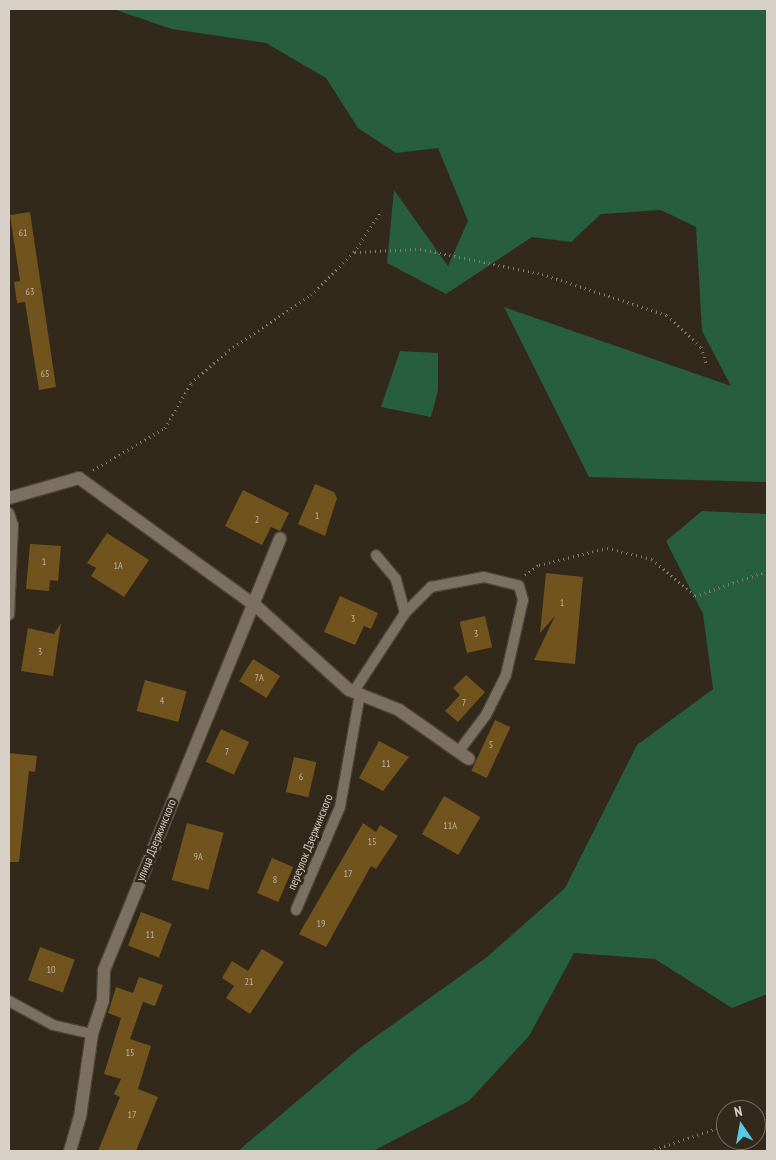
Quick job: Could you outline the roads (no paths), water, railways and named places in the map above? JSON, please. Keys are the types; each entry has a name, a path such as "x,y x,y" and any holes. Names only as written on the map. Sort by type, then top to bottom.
{"street":[{"path":"9,498 79,478 256,606 357,693 400,710 470,758"},
{"name":"улица Дзержинского","path":"70,1151 80,1117 92,1034 103,1001 104,970 256,606 280,539"}],"lane":[{"path":"9,512 13,525 9,615"},
{"path":"376,555 396,579 405,613"},
{"path":"357,693 405,613 431,587 484,577 519,586 524,600 506,675 486,715 458,751"},
{"name":"переулок Дзержинского","path":"296,910 340,807 357,693"},
{"path":"9,1001 53,1025 92,1034"}]}
